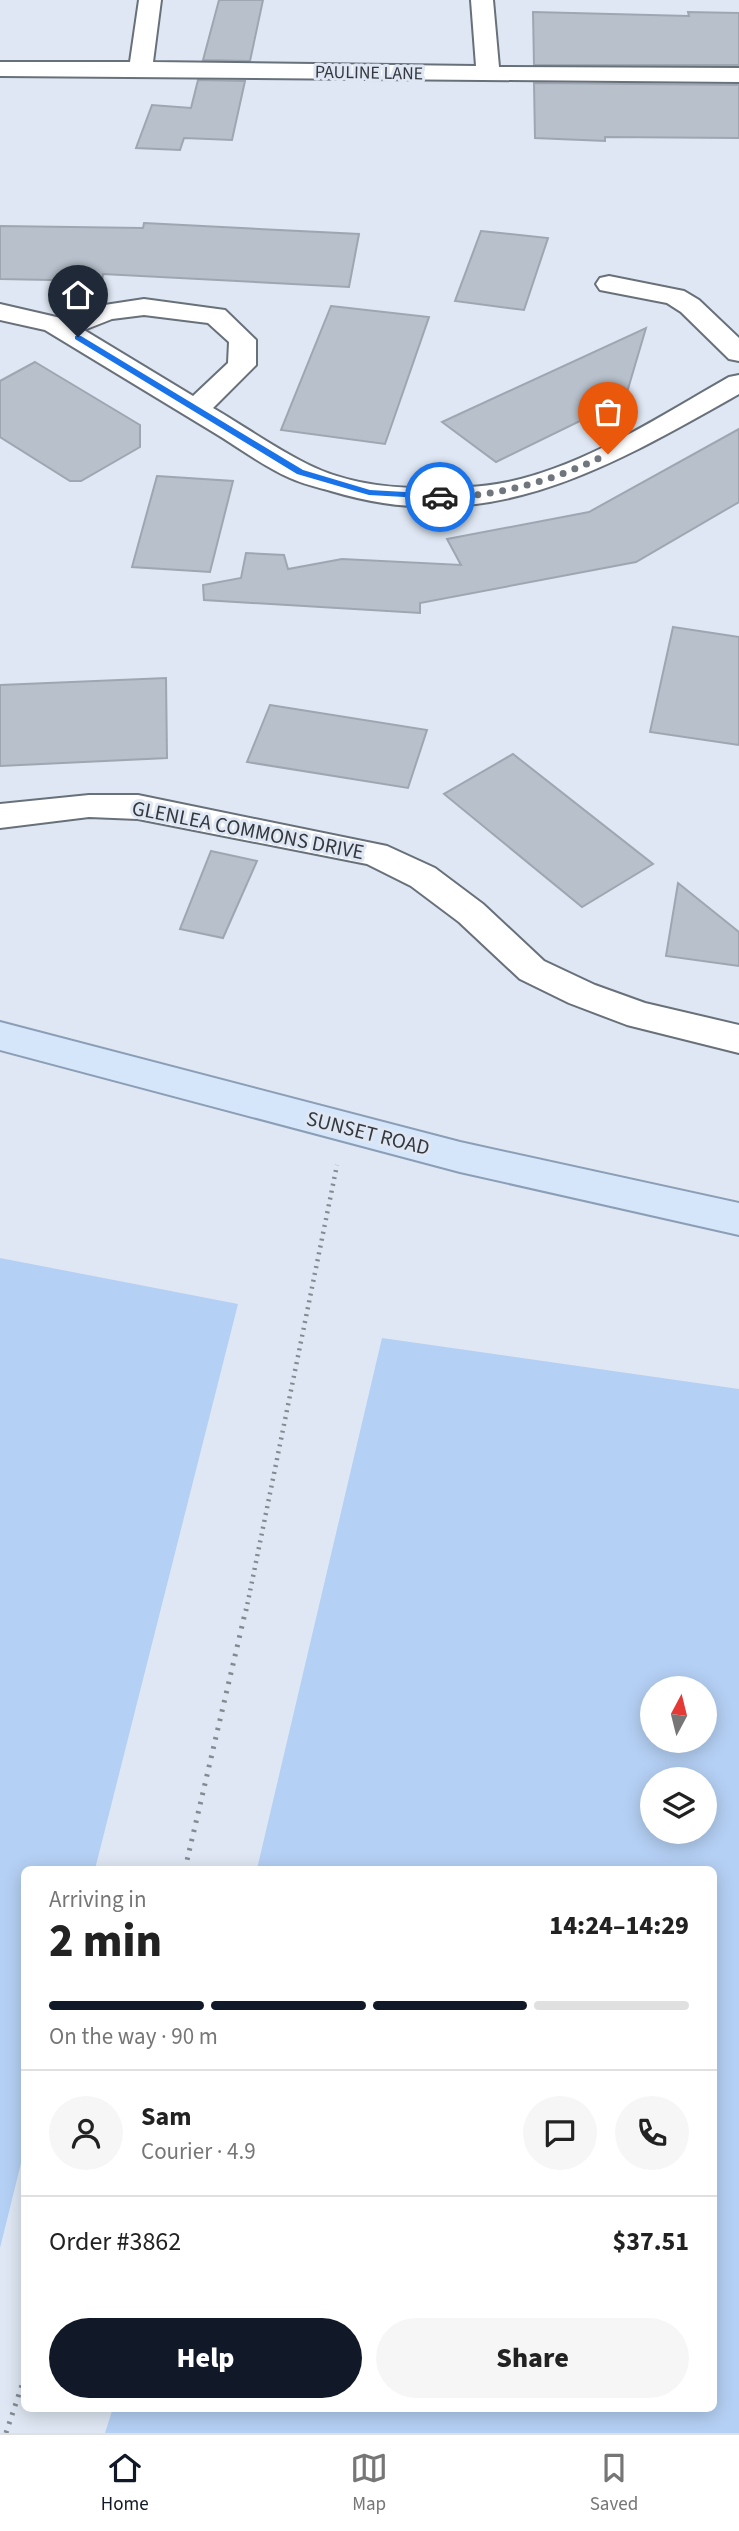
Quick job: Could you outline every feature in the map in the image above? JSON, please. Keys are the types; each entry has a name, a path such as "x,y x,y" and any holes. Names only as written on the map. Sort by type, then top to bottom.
{"main road":[{"name":"SUNSET ROAD","path":"0,1036 344,1127 653,1202 739,1219"}],"street":[{"path":"141,68 150,0"},
{"path":"482,0 488,75"},
{"name":"PAULINE LANE","path":"0,69 141,68 488,75 739,75"},
{"path":"609,284 675,297 690,306 739,353"},
{"path":"64,329 107,312 144,307 216,316 243,340 242,365 195,409"},
{"path":"0,312 24,316 64,329 300,472 335,485 369,493 410,497 463,497 511,490 591,463 739,383"},
{"name":"GLENLEA COMMONS DRIVE","path":"0,816 89,806 138,807 375,854 423,877 471,913 532,970 582,994 640,1015 739,1039"}],"path":[{"path":"186,1866 234,1667 344,1127"},
{"path":"6,2433 21,2388"}],"shaded area":[{"path":"0,1258 238,1304 96,1866 21,1866 21,2163 0,2248"},
{"path":"382,1338 739,1389 739,2433 105,2433 112,2412 717,2412 717,1866 258,1866"}],"building":[{"path":"219,0 263,0 250,61 203,60"},
{"path":"533,12 689,16 688,12 739,13 739,65 534,65"},
{"path":"198,80 245,81 232,140 184,138 180,150 136,148 152,105 191,108"},
{"path":"534,83 739,85 739,138 605,137 605,141 535,138"},
{"path":"144,223 359,234 349,287 103,274 102,281 0,279 0,226 143,228"},
{"path":"481,231 548,238 524,310 455,301"},
{"path":"331,306 429,317 385,444 281,430"},
{"path":"646,328 625,399 496,462 442,422"},
{"path":"35,362 140,425 140,447 81,481 70,481 0,437 0,381"},
{"path":"739,429 739,502 636,562 420,603 420,613 204,600 203,585 241,578 246,553 284,555 288,569 342,559 461,565 447,539 589,512"},
{"path":"157,476 233,481 210,572 132,567"},
{"path":"673,627 739,637 739,745 650,732"},
{"path":"166,678 167,758 0,766 0,685"},
{"path":"270,705 427,730 408,788 247,762"},
{"path":"513,754 653,864 582,907 444,794"},
{"path":"211,851 257,861 223,938 180,929"},
{"path":"678,883 739,932 739,966 666,956"}],"way so far":[{"path":"440,497 463,497 511,490 556,477 608,454"}],"route":[{"path":"78,337 300,472 335,485 369,493 440,497"}]}
